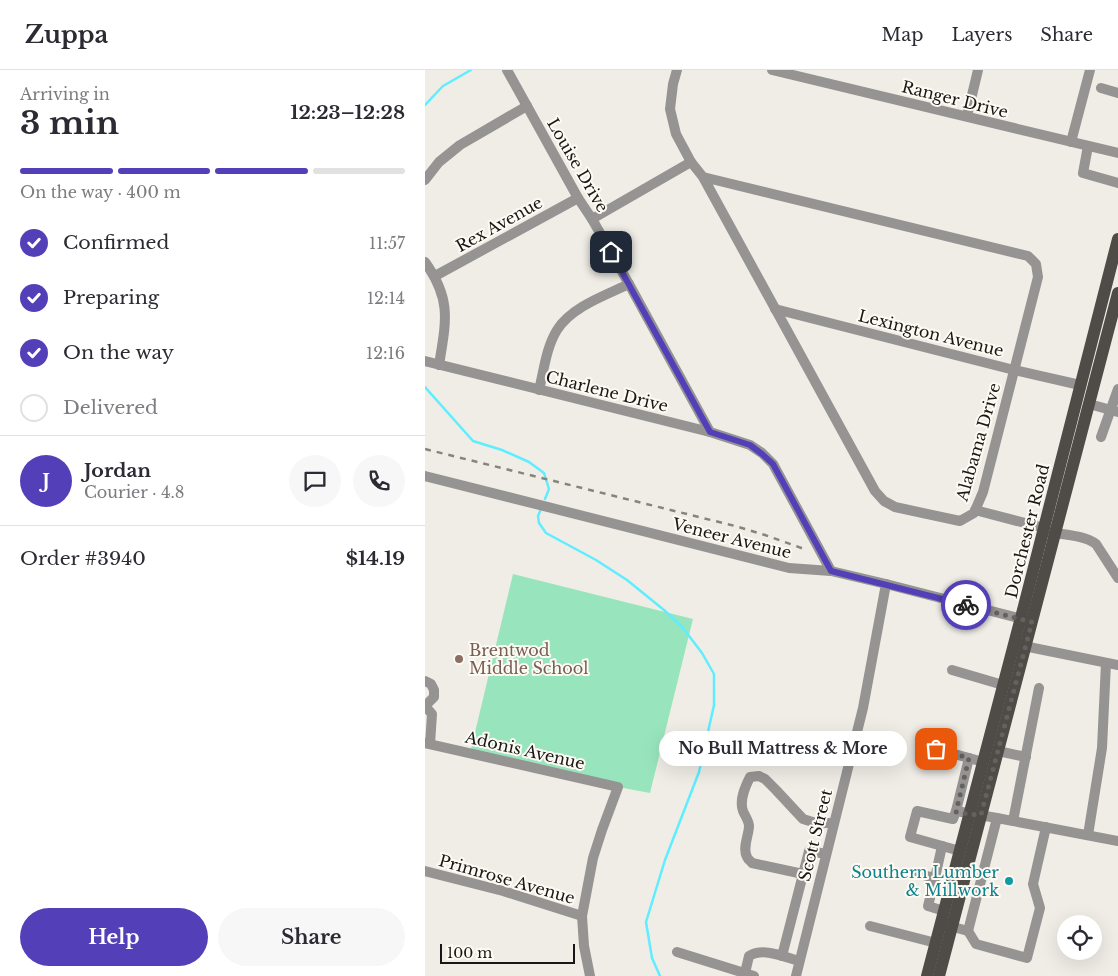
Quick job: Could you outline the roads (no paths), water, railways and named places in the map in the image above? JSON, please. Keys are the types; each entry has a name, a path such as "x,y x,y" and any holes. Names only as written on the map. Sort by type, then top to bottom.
{"main road":[{"name":"Dorchester Road","path":"939,976 946,920 965,846 998,751 1020,645 1048,531 1080,385 1118,239"},
{"name":"Dorchester Road","path":"1048,531 1089,404 1117,298"},
{"name":"Dorchester Road","path":"975,815 983,762 1003,685 1020,645"},
{"name":"Dorchester Road","path":"927,976 936,943 946,920"}],"street":[{"name":"Louise Drive","path":"507,70 578,198 629,284 710,432"},
{"name":"Alabama Drive","path":"677,70 670,109 676,134 691,162 703,177 875,491 884,501 895,507 960,521 974,513 983,492 1039,277 1036,264 1029,256 703,177"},
{"name":"Ranger Drive","path":"773,70 1027,132 1118,152"},
{"path":"967,116 978,70"},
{"path":"1071,142 1090,70"},
{"path":"1101,88 1118,93"},
{"path":"425,180 439,162 460,145 527,106"},
{"path":"1088,146 1083,173 1118,182"},
{"path":"592,219 691,162"},
{"name":"Rex Avenue","path":"435,276 578,198"},
{"path":"425,262 435,276 445,302 444,333 439,365"},
{"path":"539,390 547,354 558,328 577,310 629,284"},
{"path":"1104,296 1117,298"},
{"name":"Lexington Avenue","path":"775,309 1080,385"},
{"name":"Charlene Drive","path":"425,361 710,432 750,445 773,464 831,571"},
{"path":"1101,437 1114,411 1118,389"},
{"path":"1089,404 1114,411"},
{"name":"Veneer Avenue","path":"425,476 789,568 831,571 1026,620"},
{"path":"975,510 1092,542 1096,544 1118,578"},
{"name":"Scott Street","path":"796,976 863,708 886,584"},
{"path":"1020,645 1118,665"},
{"path":"1088,835 1102,748 1106,663"},
{"path":"953,670 1003,685"},
{"path":"425,681 431,684 434,697 425,706 432,714 427,744"},
{"path":"1013,821 1039,688"},
{"name":"Adonis Avenue","path":"427,744 618,787 593,858 582,916"},
{"path":"936,749 983,762"},
{"path":"998,751 1025,757"},
{"path":"969,758 953,819 917,811 910,837 943,846 989,849"},
{"path":"803,874 753,863 747,857 745,848 749,822 742,808 745,786 751,777 759,776 765,779 803,819 815,823 834,823"},
{"path":"956,812 1118,841"},
{"path":"968,931 997,818"},
{"path":"943,846 928,906 946,920 968,931 976,944 1027,958 1040,908 1033,884 1046,827"},
{"path":"782,956 809,851 826,854"},
{"name":"Primrose Avenue","path":"425,872 503,891 582,916"},
{"path":"915,873 935,878"},
{"path":"582,916 584,946 590,976"},
{"path":"870,926 936,943"},
{"path":"677,952 749,974 748,958 751,954 761,952 799,961"}],"waterway":[{"path":"425,105 443,86 471,70"},
{"path":"425,387 473,441 502,450 529,462 544,473 549,489 545,499"},
{"path":"541,509 538,516 539,523 546,533 596,560 627,580 664,610 683,628 702,653 714,674 714,705 699,772 665,860 646,922 652,958 660,976"}],"railway":[{"path":"425,449 735,526 807,550"}],"place":[{"name":"Brentwod Middle School","path":"459,659"},
{"name":"No Bull Mattress & More","path":"936,749"},
{"name":"Southern Lumber & Millwork","path":"1009,881"}]}
